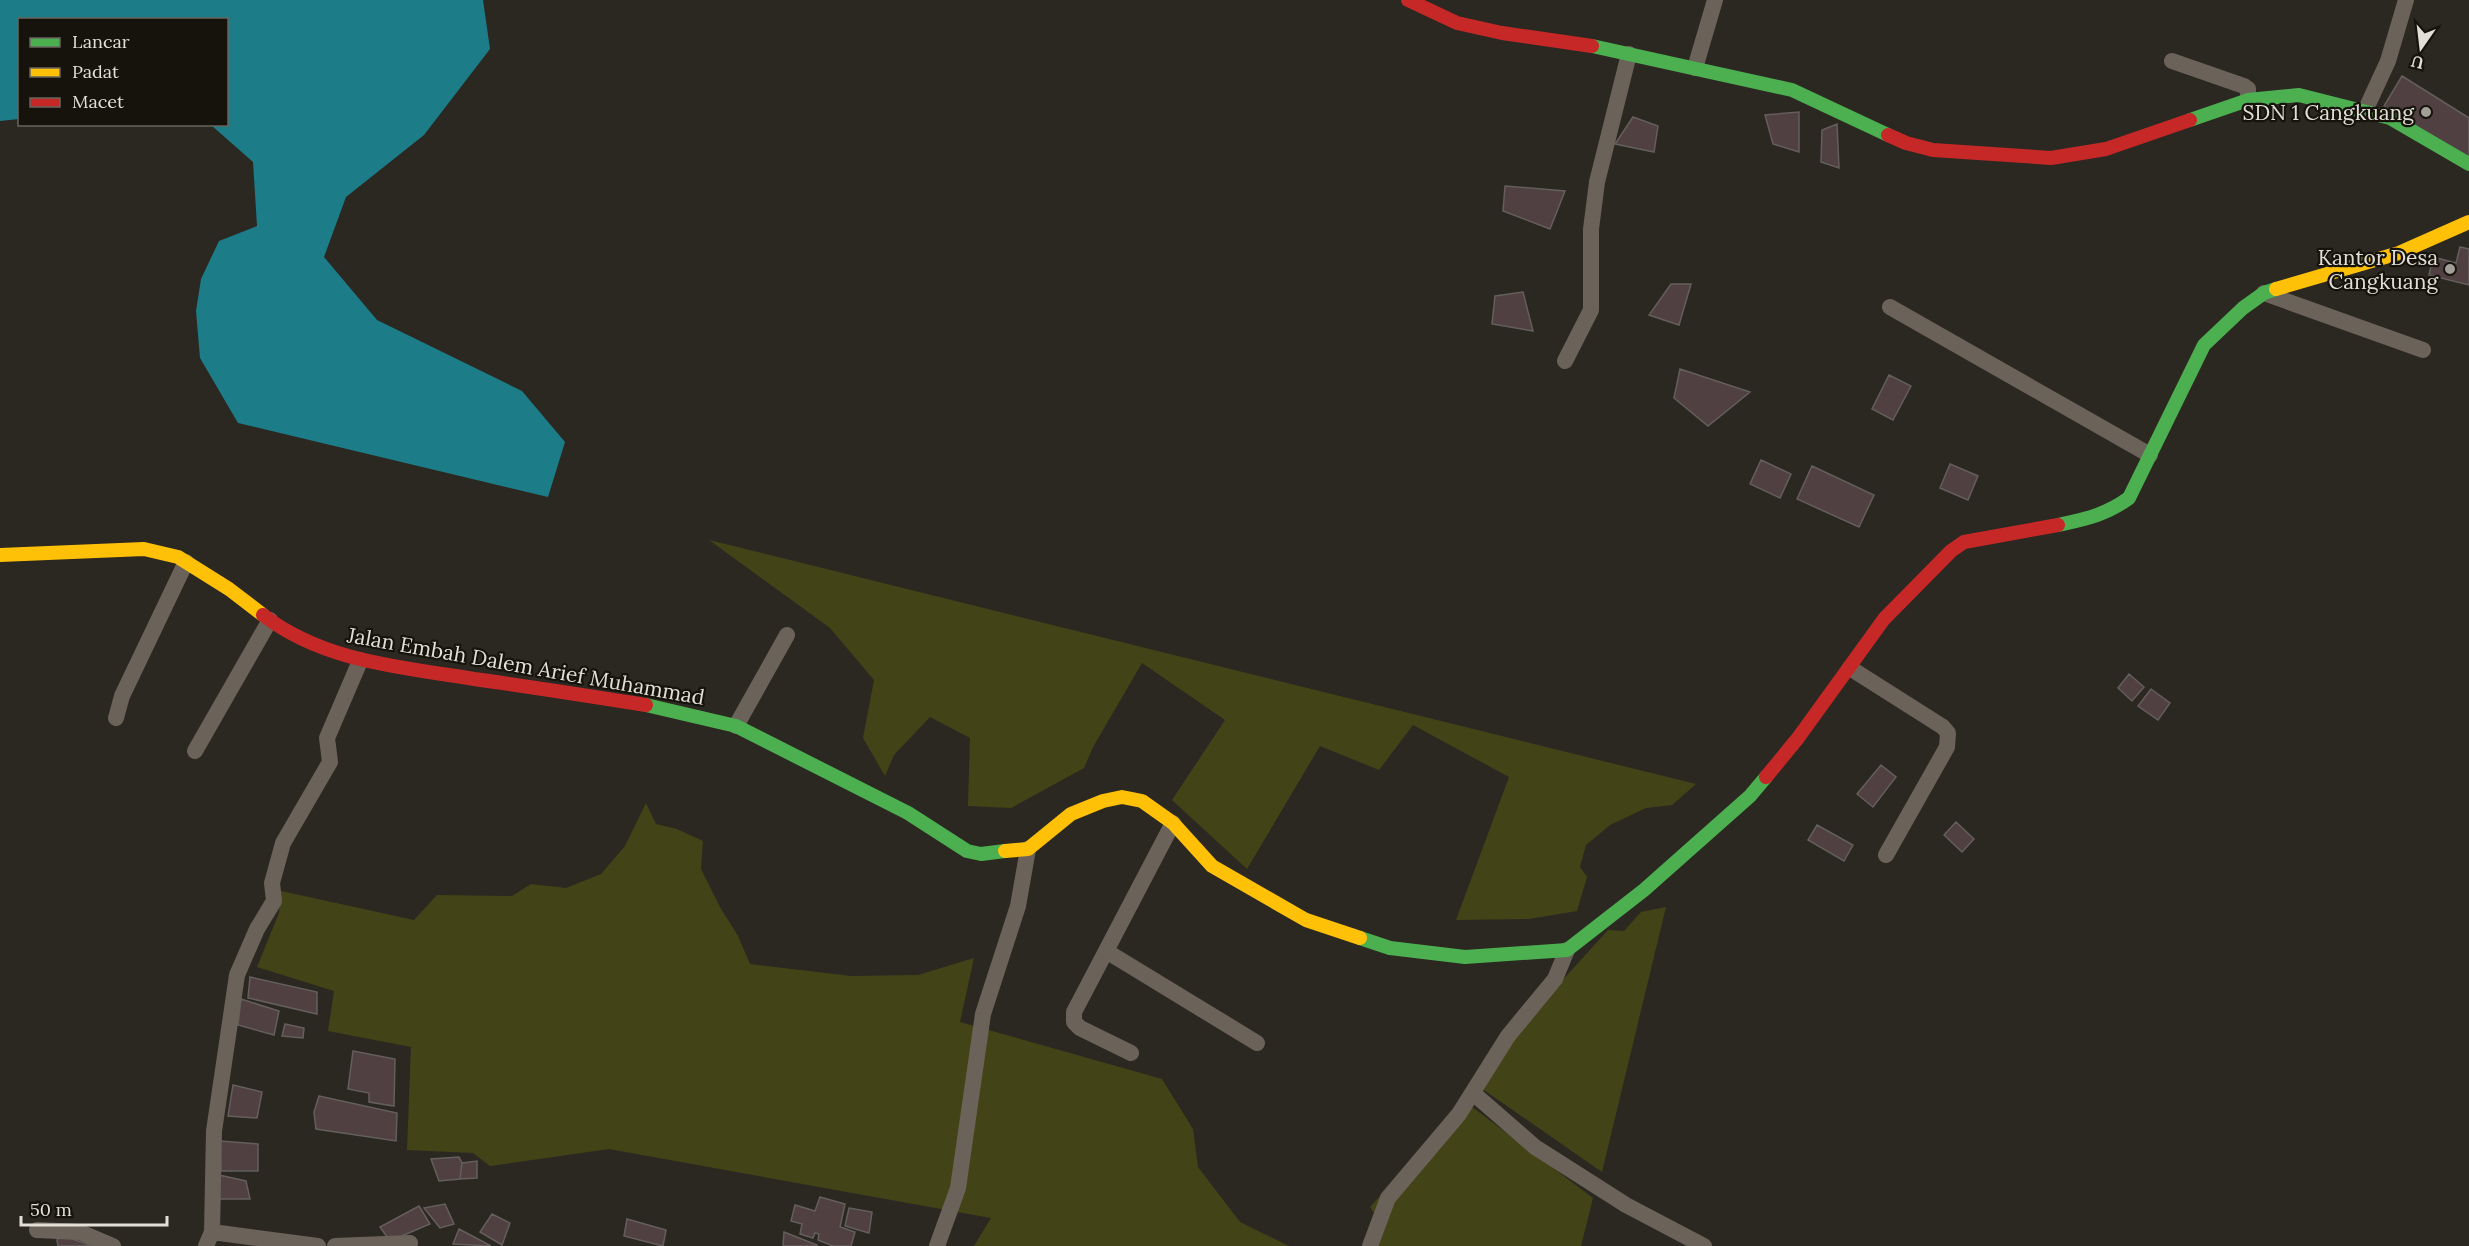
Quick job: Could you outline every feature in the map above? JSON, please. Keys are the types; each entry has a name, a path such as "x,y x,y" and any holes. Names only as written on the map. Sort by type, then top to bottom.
{"street":[{"path":"1408,0 1457,23 1502,33 1578,43 1792,90 1906,143 1933,150 2051,158 2106,149 2248,100 2299,95 2396,120 2469,164"},
{"path":"1695,68 1715,0"},
{"path":"2365,111 2388,61 2406,0"},
{"path":"1565,362 1591,310 1591,229 1597,182 1629,54"},
{"path":"2172,61 2244,86 2248,89 2248,100"},
{"path":"1370,1246 1388,1198 1459,1114 1508,1036 1555,979 1567,950 1644,890 1750,796 1850,668 1884,619 1960,545 2093,518 2111,511 2129,498 2204,345 2243,308 2264,293 2399,253 2469,222"},
{"path":"2264,293 2422,350"},
{"path":"1890,307 2150,455"},
{"name":"Jalan Embah Dalem Arief Muhammad","path":"0,555 50,555 144,549 178,557 229,589 280,628 332,653 360,661 656,706 736,726 908,813 967,851 981,854 1028,849"},
{"path":"116,718 122,696 186,562"},
{"path":"195,751 270,620"},
{"path":"736,726 787,635"},
{"path":"318,1246 209,1239 214,1131 237,975 257,929 274,902 272,883 283,843 330,762 327,738 360,661"},
{"path":"1850,668 1943,727 1948,733 1947,747 1886,855"},
{"path":"937,1246 958,1188 983,1014 1018,906 1028,849 1071,814 1102,801 1122,797 1142,801 1173,823 1212,866 1296,915 1390,948 1465,957 1567,950"},
{"path":"1131,1053 1080,1028 1074,1022 1074,1012 1173,823"},
{"path":"1106,951 1257,1043"},
{"path":"1473,1093 1535,1147 1626,1205 1704,1246"},
{"path":"37,1230 80,1232 113,1246"},
{"path":"335,1246 410,1244"}],"shaded area":[{"path":"709,540 1696,784 1672,805 1646,808 1610,825 1586,845 1580,867 1587,877 1577,911 1529,919 1456,920 1509,777 1413,725 1379,770 1320,746 1247,869 1172,800 1225,720 1142,663 1093,747 1084,768 1011,808 968,806 970,738 930,717 894,755 885,776 863,738 874,680 830,628"},
{"path":"646,803 656,824 677,829 703,841 701,869 738,936 750,964 851,976 918,975 974,958 960,1022 1162,1079 1193,1129 1198,1167 1240,1222 1289,1246 974,1246 991,1218 609,1149 490,1166 473,1153 407,1150 411,1047 328,1031 334,991 257,967 279,913 281,891 414,920 437,895 512,896 531,884 566,888 601,874 625,846"},
{"path":"1666,907 1602,1172 1471,1081 1608,930 1624,931 1641,912"},
{"path":"1464,1101 1593,1198 1581,1246 1377,1246 1381,1224 1370,1207"}],"water":[{"path":"0,0 483,0 490,49 424,135 346,197 324,257 377,320 522,391 565,442 548,497 238,423 200,358 196,311 201,279 219,241 257,226 253,162 212,126 228,126 228,18 18,18 18,119 0,121"}],"building":[{"name":"SDN 1 Cangkuang","path":"2402,76 2469,118 2469,160 2384,106"},
{"path":"1799,112 1799,152 1773,144 1765,115"},
{"path":"1633,117 1658,126 1654,152 1615,144"},
{"path":"1837,124 1839,168 1821,162 1822,130"},
{"path":"1505,186 1565,191 1550,229 1503,211"},
{"name":"Kantor Desa Cangkuang","path":"2460,247 2469,249 2469,285 2429,275 2433,257 2456,263"},
{"path":"1671,284 1691,284 1679,325 1649,315"},
{"path":"1523,292 1533,331 1492,324 1495,296"},
{"path":"1680,369 1750,392 1708,426 1674,398"},
{"path":"1889,375 1911,386 1893,420 1872,409"},
{"path":"1761,460 1791,474 1780,498 1750,484"},
{"path":"1950,464 1978,476 1968,500 1940,488"},
{"path":"1812,466 1874,495 1859,527 1797,499"},
{"path":"2129,674 2144,687 2132,701 2118,688"},
{"path":"2151,689 2170,703 2158,720 2138,706"},
{"path":"1881,765 1896,777 1873,807 1857,794"},
{"path":"1956,822 1974,839 1962,852 1944,835"},
{"path":"1817,825 1853,845 1844,861 1808,840"},
{"path":"250,977 317,992 317,1014 248,998"},
{"path":"241,999 279,1011 274,1035 238,1025"},
{"path":"285,1024 304,1028 303,1038 282,1036"},
{"path":"353,1051 395,1059 394,1106 369,1102 369,1093 348,1089"},
{"path":"233,1085 262,1092 257,1118 228,1116"},
{"path":"319,1096 397,1113 396,1141 316,1129 314,1112"},
{"path":"220,1141 258,1144 258,1171 221,1171"},
{"path":"459,1157 462,1163 460,1179 439,1181 431,1159"},
{"path":"477,1161 477,1178 460,1179 462,1163"},
{"path":"219,1175 246,1181 250,1199 217,1199"},
{"path":"820,1197 845,1204 840,1227 855,1232 851,1246 833,1246 818,1240 819,1234 815,1233 813,1238 800,1234 802,1224 791,1221 795,1205 815,1211"},
{"path":"445,1204 454,1224 440,1228 424,1208"},
{"path":"419,1206 430,1224 390,1241 380,1227"},
{"path":"849,1208 872,1212 869,1233 845,1226"},
{"path":"492,1214 510,1223 502,1245 480,1232"},
{"path":"627,1219 666,1230 663,1246 624,1236"},
{"path":"459,1229 491,1246 453,1244"},
{"path":"784,1232 817,1245 783,1246"},
{"path":"62,1235 92,1246 58,1246 57,1240"}],"traffic: fast":[{"path":"1592,46 1792,90 1888,135"},
{"path":"2190,120 2248,100 2299,95 2390,118 2469,164"},
{"path":"2058,525 2104,512 2129,498 2204,345 2243,308 2264,293 2276,289"},
{"path":"646,705 736,726 908,813 967,851 981,854 1005,851"},
{"path":"1360,938 1390,948 1465,957 1567,950 1644,890 1750,796 1766,777"}],"traffic: slow":[{"path":"2276,289 2399,253 2469,222"},
{"path":"0,555 144,549 178,557 229,589 263,615"},
{"path":"1005,851 1028,849 1071,814 1103,801 1122,797 1142,801 1173,823 1212,866 1306,920 1360,938"}],"traffic: jam":[{"path":"1408,0 1457,23 1502,33 1592,46"},
{"path":"1888,135 1906,143 1933,150 2051,158 2106,149 2190,120"},
{"path":"1766,777 1798,738 1884,619 1951,551 1964,542 2058,525"},
{"path":"263,615 311,643 364,660 419,671 646,705"}],"place":[{"name":"SDN 1 Cangkuang","path":"2426,112"},
{"name":"Kantor Desa Cangkuang","path":"2450,269"}]}
